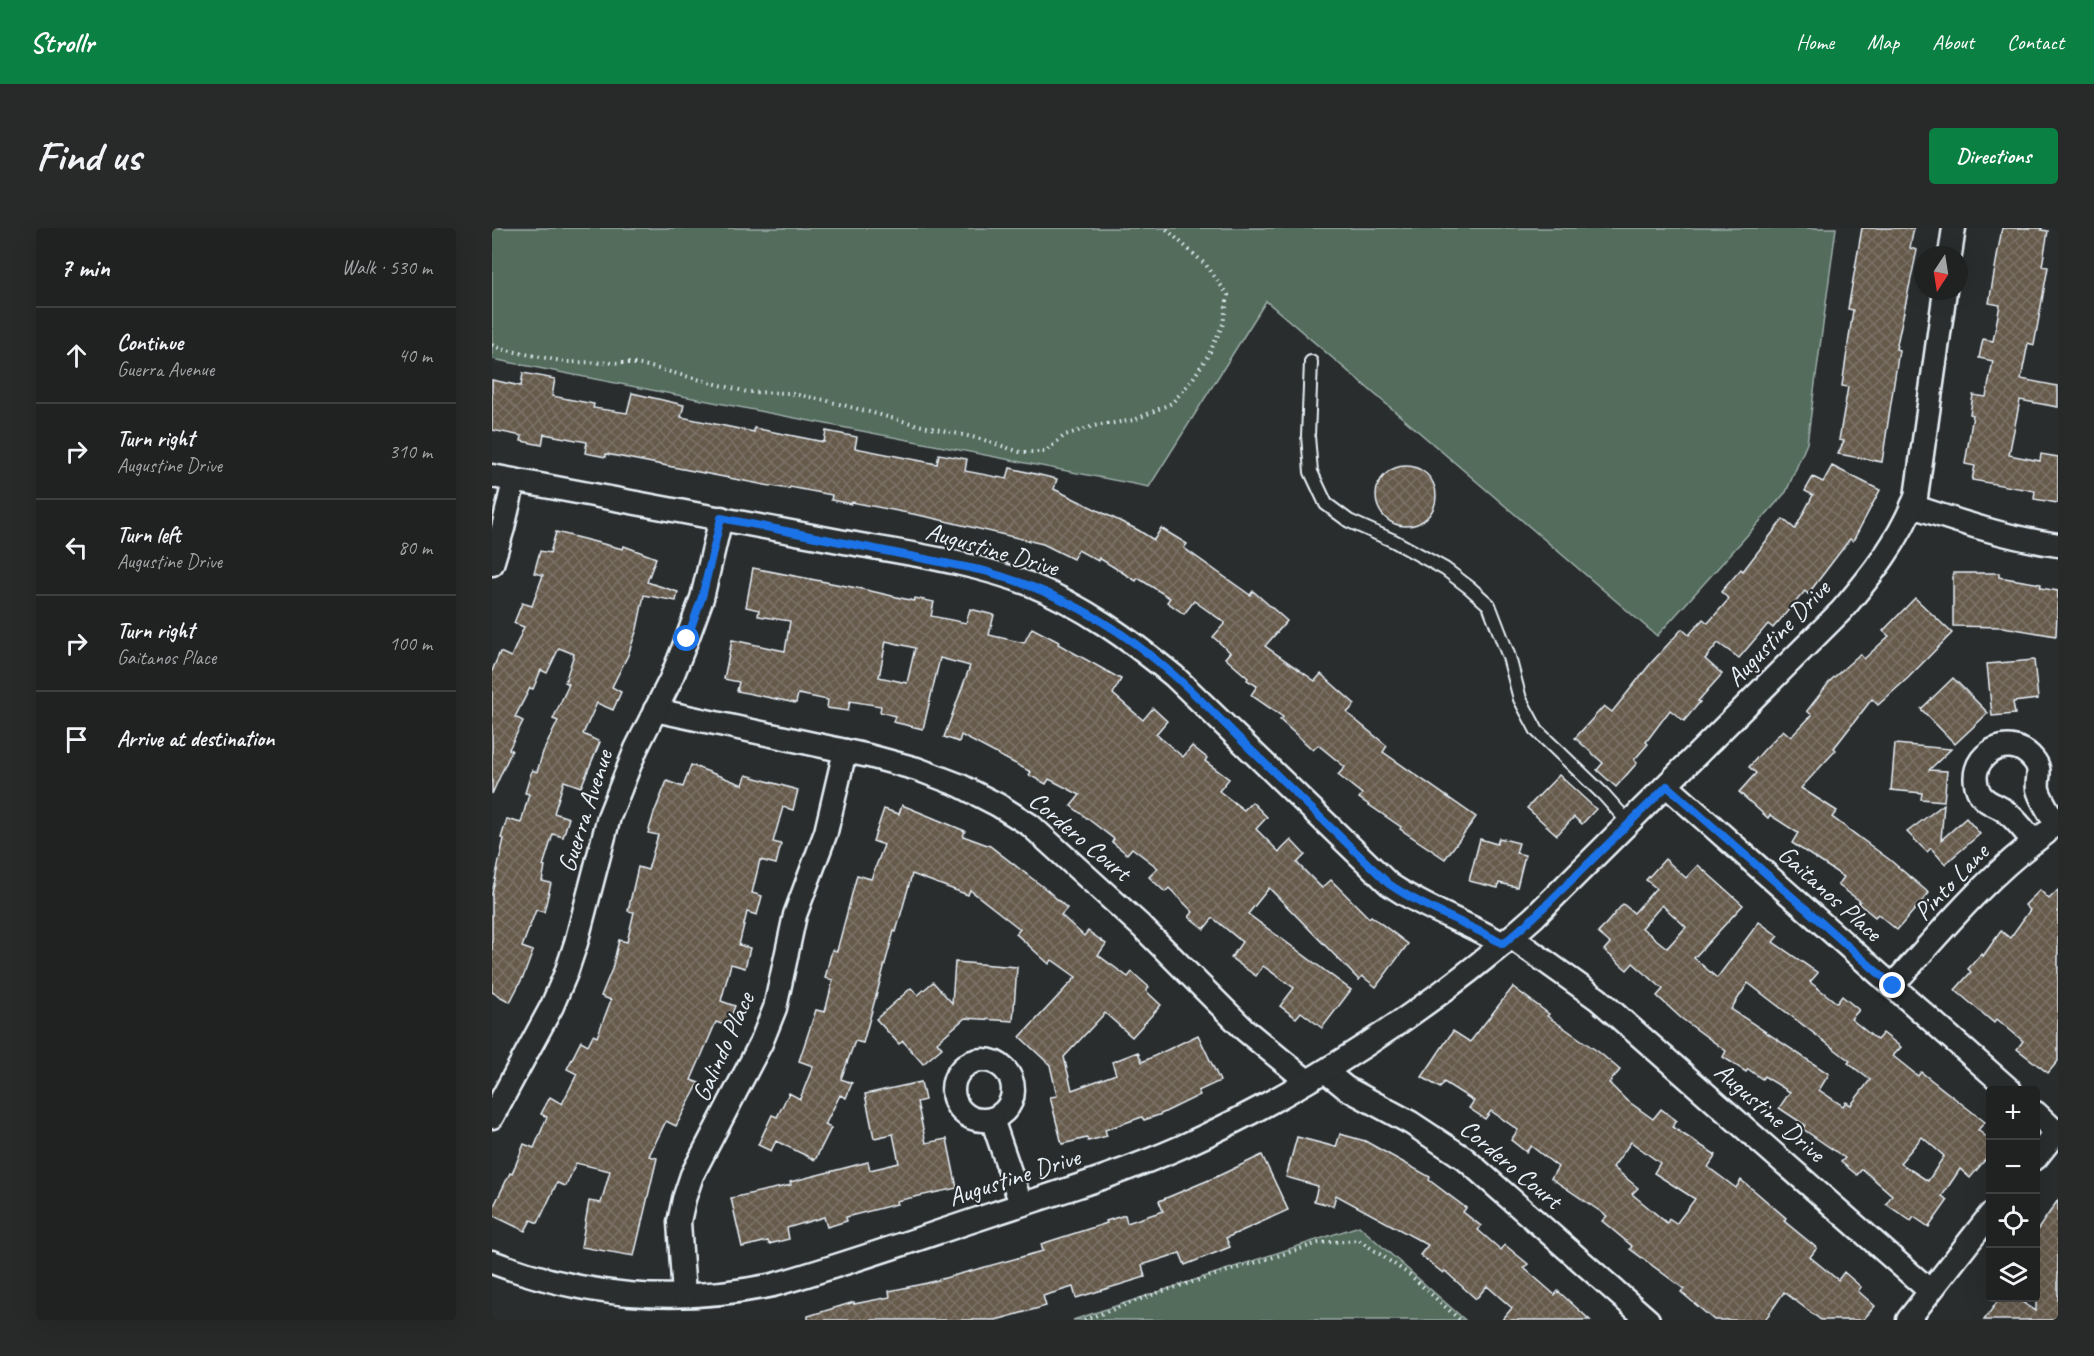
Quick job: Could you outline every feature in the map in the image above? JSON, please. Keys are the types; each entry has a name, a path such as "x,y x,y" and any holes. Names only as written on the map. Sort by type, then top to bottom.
{"street":[{"path":"1951,246 1954,228"},
{"name":"Augustine Drive","path":"492,1262 564,1285 613,1293 655,1296 684,1295 741,1291 772,1285 1110,1176 1182,1146 1316,1076 1386,1031 1507,941 1667,786 1842,610 1872,575 1895,542 1912,506 1920,476 1945,300"},
{"path":"492,564 503,528 503,478"},
{"name":"Augustine Drive","path":"503,478 974,568 1028,584 1065,600 1103,622 1174,676 1389,884 1412,900 1438,913 1507,941 1550,963 1598,999 1930,1291"},
{"path":"1912,506 1998,533 2058,545"},
{"name":"Guerra Avenue","path":"492,1118 552,1006 566,973 609,817 623,778 671,680 702,597 721,518"},
{"name":"Cordero Court","path":"655,710 917,769 959,785 998,805 1030,825 1141,926 1245,1030 1316,1076 1346,1088 1411,1123 1464,1158 1648,1320"},
{"path":"2034,842 2003,809 1990,804 1980,794 1976,780 1978,766 1986,754 1998,747 2012,746 2026,751 2036,761 2040,775 2038,789 2057,826"},
{"name":"Galindo Place","path":"684,1295 679,1222 684,1198 692,1175 761,1043 776,1008 795,915 826,832 844,751"},
{"name":"Gaitanos Place","path":"1667,786 2006,1086"},
{"name":"Pinto Lane","path":"1893,986 1999,872 2057,826"},
{"path":"2040,1116 2057,1131 2040,1153"},
{"path":"992,1119 1021,1204"},
{"path":"1908,1320 1986,1220"}],"lane":[{"path":"1311,362 1308,436 1311,472 1326,504 1349,521 1394,541 1445,570 1489,605 1509,657 1520,699 1537,731 1604,795 1629,823"}],"path":[{"path":"492,345 501,349 566,362 629,363 647,366 747,392 788,393 981,439 1020,452 1045,452 1065,435 1094,426 1134,420 1172,403 1192,380 1209,354 1223,324 1228,295 1206,265 1166,228"},
{"path":"1084,1320 1160,1292 1319,1243 1359,1240 1410,1275 1460,1320"}],"green space":[{"path":"492,228 1836,228 1807,443 1786,492 1657,636 1266,301 1149,487 492,359"},
{"path":"1359,1226 1465,1320 1073,1320"}],"building":[{"path":"1862,228 1914,228 1910,248 1914,249 1914,264 1896,349 1899,350 1882,462 1838,454 1844,441 1839,440 1848,387 1842,386 1853,310 1848,309"},
{"path":"2002,228 2042,228 2041,230 2048,231 2042,266 2048,267 2034,345 2028,343 2021,379 2058,386 2058,407 2020,400 2009,455 2040,461 2041,454 2058,457 2058,503 2034,499 2035,491 1972,480 1975,466 1965,464 1973,415 1970,414 1973,395 1986,397 1993,361 1979,358 1983,339 1993,341 2000,305 1989,303"},
{"path":"523,373 555,379 552,396 594,404 593,408 627,413 632,393 684,405 681,417 754,432 754,428 824,442 826,431 857,437 855,448 937,464 939,454 967,459 965,471 1007,479 1010,468 1057,479 1054,489 1154,540 1161,528 1187,544 1184,548 1250,595 1253,591 1287,621 1265,646 1315,681 1321,674 1355,704 1347,713 1387,746 1383,752 1476,817 1445,859 1359,798 1362,794 1338,775 1345,767 1318,745 1313,750 1280,720 1283,717 1251,695 1257,686 1247,680 1248,678 1225,658 1230,652 1213,637 1225,623 1194,601 1184,614 1167,602 1170,598 1138,578 1136,581 1099,558 1098,561 1078,550 1073,559 1043,544 928,517 831,500 832,495 765,485 606,454 606,457 585,453 587,442 544,434 542,445 521,441 522,436 492,430 492,380 521,386"},
{"path":"1400,466 1412,466 1423,471 1431,479 1436,496 1434,508 1423,521 1412,526 1400,526 1389,521 1381,513 1376,502 1376,490 1381,479 1389,471"},
{"path":"1832,466 1880,490 1853,541 1850,539 1808,594 1805,591 1773,628 1768,624 1739,658 1718,643 1705,659 1722,674 1684,721 1670,710 1646,742 1648,744 1634,760 1637,763 1616,787 1597,770 1603,763 1575,738 1604,706 1612,712 1682,629 1689,635 1703,619 1708,623 1729,599 1721,592 1741,569 1743,571 1783,519 1795,529 1813,495 1805,491 1813,477 1823,482"},
{"path":"556,532 623,549 624,546 656,558 647,582 678,592 676,601 644,595 637,629 628,655 612,687 621,692 613,710 597,703 583,734 600,742 581,787 564,781 554,813 569,818 563,837 553,834 543,866 545,867 542,881 551,883 544,912 536,910 522,947 533,951 510,1002 492,992 492,893 504,839 501,838 507,819 521,823 529,794 525,793 532,770 537,772 543,752 558,721 553,719 569,684 565,682 574,654 559,648 547,673 541,670 533,689 530,688 515,717 523,721 509,749 512,750 492,794 492,671 500,652 511,657 524,627 514,623 522,603 532,606 543,575 534,573 540,551 550,553"},
{"path":"753,568 914,601 915,598 934,602 931,616 966,623 970,609 994,615 989,635 1024,643 1032,628 1121,679 1113,694 1143,720 1153,708 1167,721 1156,734 1183,757 1192,746 1207,758 1205,761 1229,779 1219,791 1244,810 1252,802 1267,817 1256,829 1279,852 1291,840 1305,855 1297,863 1322,888 1331,880 1369,918 1371,916 1408,944 1376,987 1362,976 1359,980 1269,888 1248,914 1351,990 1322,1028 1301,1012 1296,1018 1280,1006 1294,988 1263,966 1256,976 1231,958 1242,942 1213,918 1204,929 1189,917 1193,912 1169,888 1165,892 1149,877 1158,868 1132,848 1127,854 1112,842 1114,839 1071,806 1080,795 1049,779 1046,784 1029,775 1031,772 961,735 959,742 944,737 970,666 940,658 923,729 893,722 895,716 880,712 881,706 850,701 848,711 827,708 828,700 798,694 796,703 737,691 739,682 724,679 732,640 785,651 790,621 758,616 759,610 746,607","holes":["886,641 915,648 907,683 879,677"]},
{"path":"1953,573 1999,573 1999,577 2041,584 2040,588 2058,591 2056,636 2003,627 1953,626"},
{"path":"1915,598 1952,633 1878,705 1872,699 1834,748 1836,750 1801,788 1837,811 1832,817 1890,860 1929,893 1897,930 1878,914 1875,917 1858,903 1860,901 1838,885 1844,877 1792,843 1798,833 1770,815 1768,818 1739,792 1756,773 1749,767 1762,752 1783,730 1791,737 1812,715 1807,711 1831,680 1860,654 1864,659 1889,636 1883,631"},
{"path":"2034,660 2038,699 2013,702 2015,714 1992,716 1987,664"},
{"path":"1953,678 1988,713 1955,744 1921,709"},
{"path":"1895,744 1951,749 1929,770 1947,771 1944,801 1921,799 1922,793 1891,790"},
{"path":"691,765 743,785 746,775 798,790 793,810 783,807 773,842 781,844 776,864 760,860 752,893 762,896 757,915 747,912 739,945 750,948 745,968 731,964 721,1001 735,1006 727,1026 716,1022 691,1080 699,1083 676,1126 666,1121 649,1156 657,1158 634,1256 581,1247 589,1201 601,1203 610,1171 576,1163 566,1186 557,1183 538,1223 531,1220 525,1231 492,1215 492,1210 510,1173 512,1174 524,1144 534,1148 547,1117 541,1114 550,1097 562,1104 577,1074 567,1069 581,1041 588,1045 593,1035 597,1037 611,1000 601,996 612,969 619,940 627,942 634,912 628,911 638,867 648,870 658,835 648,833 654,813 667,781 683,787"},
{"path":"1559,775 1596,809 1582,824 1574,817 1557,835 1527,808"},
{"path":"1944,804 1941,840 1966,818 1980,834 1945,864 1931,848 1927,852 1907,832"},
{"path":"902,805 965,831 963,836 990,846 1047,890 1067,908 1061,915 1084,936 1088,931 1106,944 1098,955 1128,977 1132,972 1149,987 1146,991 1161,1005 1132,1037 1105,1013 1064,1057 1072,1090 1116,1074 1112,1062 1138,1052 1142,1062 1198,1035 1220,1081 1198,1091 1200,1095 1159,1115 1144,1120 1142,1117 1105,1130 1107,1136 1062,1144 1050,1097 1057,1096 1050,1065 1020,1037 1076,977 1052,960 1049,964 1016,934 1020,929 970,890 968,895 912,874 863,1043 855,1041 841,1079 852,1083 846,1098 840,1095 825,1125 831,1128 815,1160 776,1141 771,1151 758,1145 772,1115 777,1117 789,1093 800,1099 813,1066 799,1061 816,1010 825,1012 833,980 825,978 832,950 837,951 857,875 871,879 884,845 873,841 884,809 899,814"},
{"path":"1499,838 1519,843 1516,853 1525,855 1517,887 1499,883 1498,888 1469,881 1480,839 1497,844"},
{"path":"1665,859 1686,878 1698,865 1743,905 1694,958 1717,978 1759,922 1778,936 1773,942 1818,973 1810,982 1837,1003 1842,996 1859,1010 1851,1019 1877,1040 1883,1033 1901,1047 1893,1056 1918,1076 1921,1072 1985,1122 1978,1130 1986,1137 1986,1159 1970,1178 1960,1169 1942,1196 1948,1200 1929,1227 1914,1217 1911,1221 1886,1204 1892,1195 1862,1169 1857,1175 1841,1162 1845,1158 1803,1129 1805,1125 1779,1108 1790,1092 1764,1076 1762,1079 1748,1069 1746,1072 1723,1057 1726,1051 1681,1018 1657,996 1663,989 1633,963 1627,970 1604,950 1610,943 1598,933 1623,904 1634,913 1656,888 1646,880","holes":["1662,905 1686,927 1667,948 1642,928","1748,983 1850,1061 1848,1063 1870,1080 1851,1105 1846,1102 1843,1106 1819,1090 1829,1074 1731,1009","1922,1137 1944,1156 1928,1181 1900,1163"]},
{"path":"2040,890 2049,899 2058,890 2058,1061 2048,1073 2017,1049 2023,1041 1997,1019 1994,1023 1955,990 1971,972 1968,969 1981,954 1983,956 2001,931 2010,938 2030,910 2025,905"},
{"path":"955,962 1017,967 1013,1021 965,1018 937,1042 942,1048 923,1064 903,1041 899,1044 876,1019 911,988 918,995 933,982 952,1003"},
{"path":"1513,987 1549,1014 1547,1016 1620,1070 1609,1083 1625,1099 1653,1119 1661,1109 1677,1121 1672,1127 1716,1155 1708,1167 1736,1188 1741,1180 1756,1192 1786,1218 1784,1221 1817,1248 1810,1257 1838,1280 1844,1272 1861,1287 1858,1291 1875,1306 1863,1320 1821,1320 1784,1292 1765,1320 1714,1320 1681,1292 1684,1289 1630,1249 1632,1246 1602,1221 1607,1216 1551,1178 1558,1167 1531,1146 1526,1152 1511,1140 1518,1130 1491,1111 1485,1119 1469,1108 1474,1101 1444,1082 1440,1088 1422,1077 1453,1031 1470,1042","holes":["1631,1142 1660,1163 1654,1173 1695,1199 1676,1224 1669,1219 1667,1223 1632,1194 1638,1188 1613,1167"]},
{"path":"921,1082 925,1100 917,1102 926,1143 947,1139 957,1188 896,1201 897,1204 846,1217 847,1221 827,1227 824,1217 787,1228 789,1239 742,1247 731,1198 791,1185 790,1182 868,1162 870,1170 899,1163 893,1134 874,1138 865,1094"},
{"path":"1340,1134 1365,1141 1430,1177 1429,1180 1466,1208 1463,1212 1481,1226 1478,1230 1501,1250 1505,1245 1528,1264 1524,1268 1555,1295 1558,1291 1590,1320 1502,1320 1512,1308 1487,1286 1476,1299 1445,1271 1443,1273 1420,1255 1428,1245 1336,1195 1333,1206 1314,1201 1318,1186 1286,1177 1297,1137 1336,1147"},
{"path":"1262,1155 1288,1210 1226,1238 1230,1247 1185,1265 1180,1253 1142,1265 1145,1277 1076,1298 1073,1287 1043,1296 1046,1306 996,1320 808,1320 808,1316 854,1302 854,1304 890,1297 889,1291 927,1283 1043,1251 1041,1244 1125,1215 1127,1223 1163,1211 1159,1201"},
{"path":"2058,1200 2058,1320 1984,1320 1997,1302 2022,1302 2036,1311 2036,1302 2040,1302 2040,1226"}],"route":[{"path":"687,639 702,597 721,518 985,571 1028,584 1065,600 1103,622 1138,647 1214,713 1389,884 1412,900 1478,929 1503,944 1534,917 1667,786 1893,986"}]}
